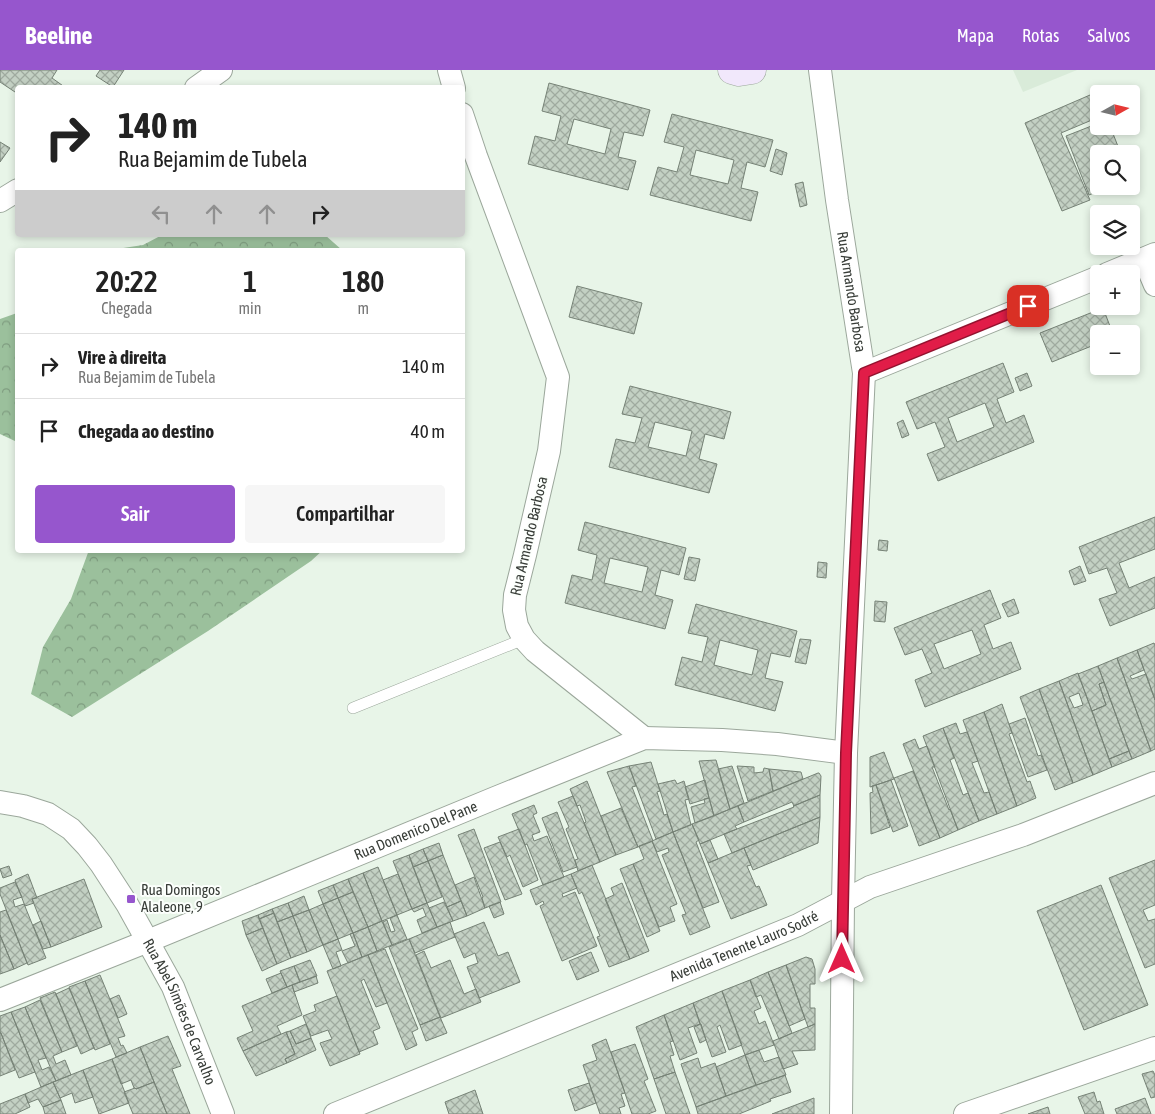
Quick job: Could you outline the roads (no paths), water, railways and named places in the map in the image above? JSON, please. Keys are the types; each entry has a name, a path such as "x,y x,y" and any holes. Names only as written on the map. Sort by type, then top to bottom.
{"street":[{"path":"200,85 221,70"},
{"path":"449,70 453,85"},
{"path":"732,70 739,72 752,70"},
{"name":"Rua Armando Barbosa","path":"820,70 837,200 864,373 846,753 841,1114"},
{"name":"Rua Armando Barbosa","path":"465,123 558,376 549,451 514,595 514,610 518,626 524,639 536,651 644,738"},
{"path":"0,201 15,192"},
{"path":"1128,265 1150,256 1155,285"},
{"path":"864,373 1090,281"},
{"name":"Rua Domenico Del Pane","path":"0,1000 644,738 722,740 777,744 846,753"},
{"name":"Avenida Tenente Lauro Sodré","path":"334,1114 798,925 870,887 1023,835 1155,783"},
{"name":"Rua Abel Simões de Carvalho","path":"0,802 24,806 48,814 71,829 101,864 127,904 173,987 223,1114"},
{"path":"965,1114 1155,1048"}],"lane":[{"path":"353,708 524,639"}],"place":[{"name":"Rua Domingos Alaleone, 9","path":"131,899"}]}
